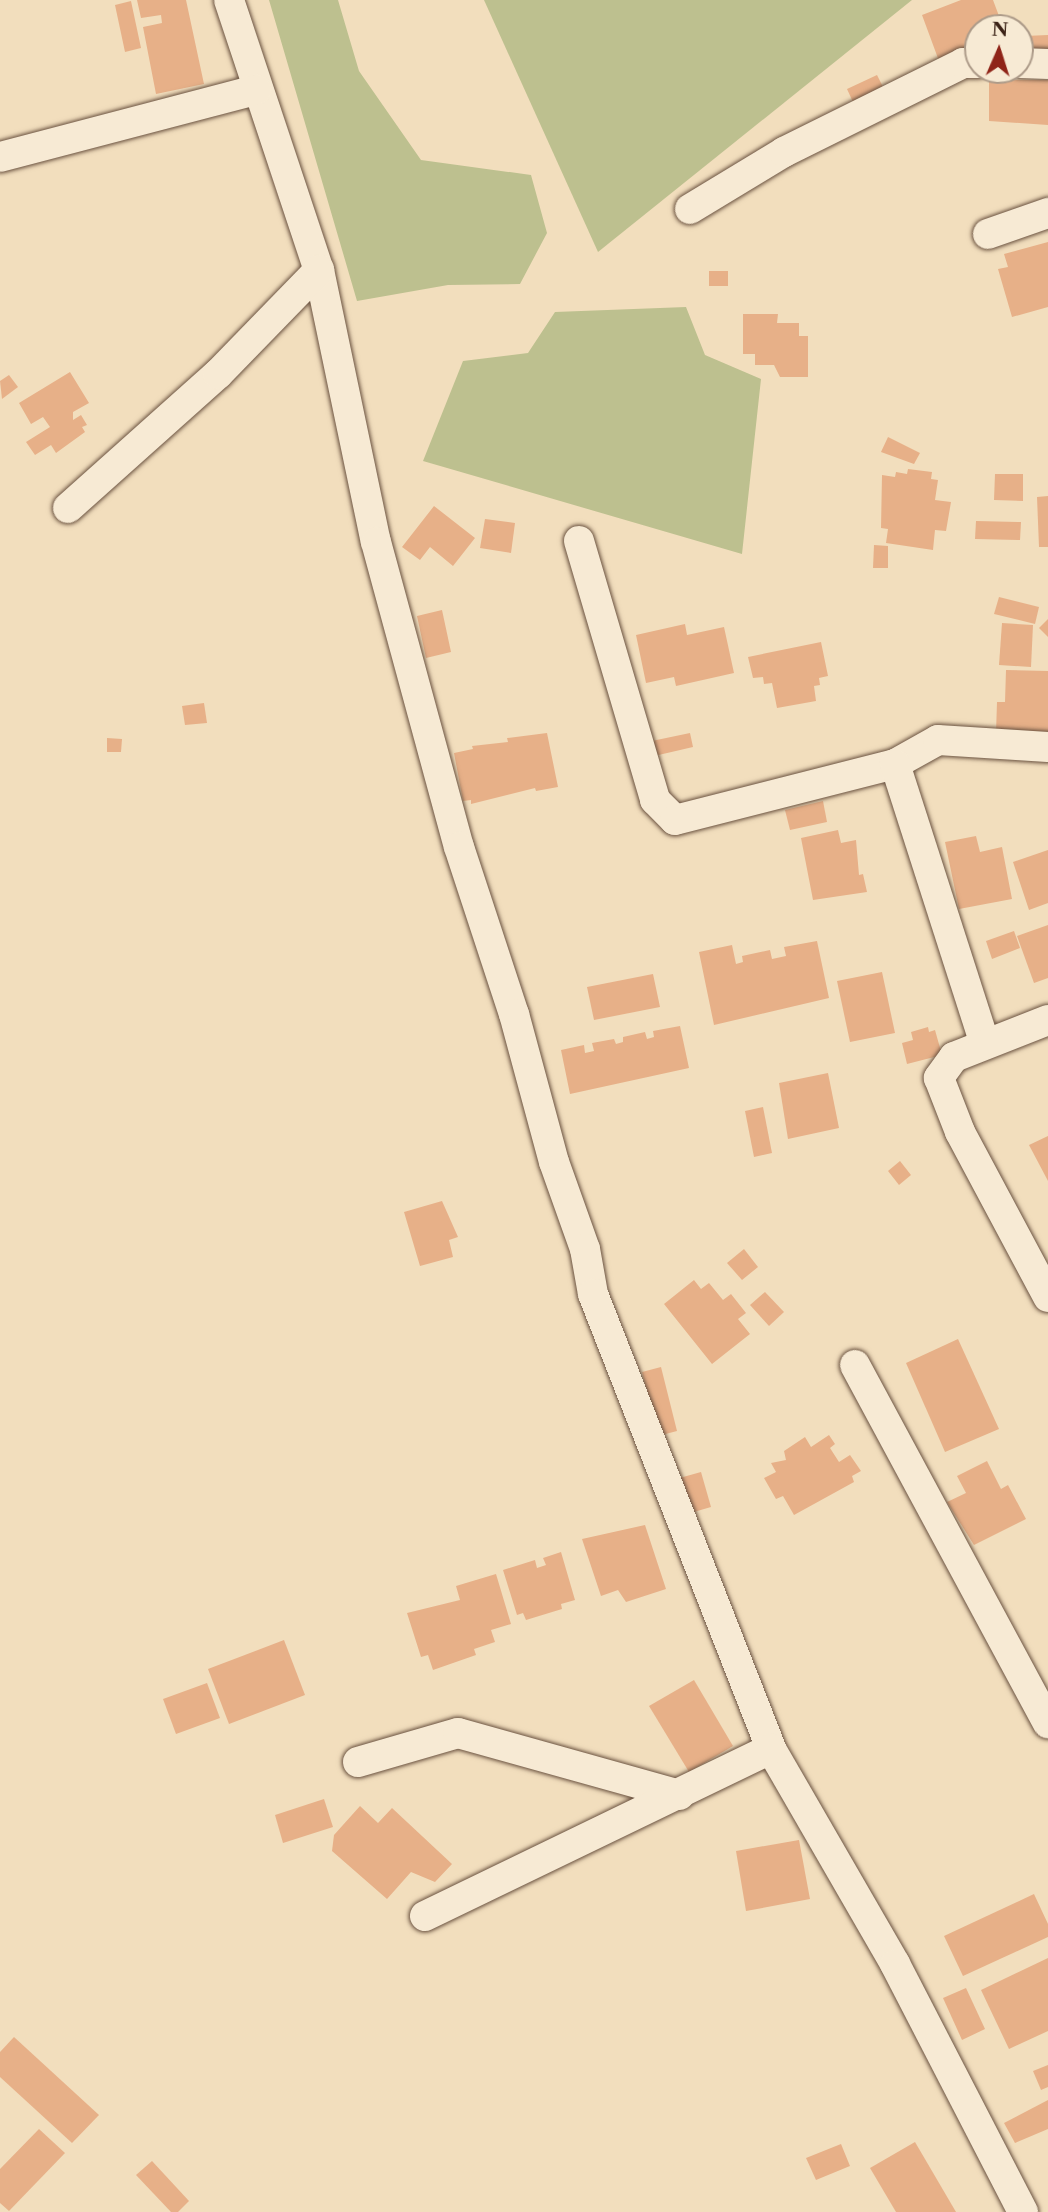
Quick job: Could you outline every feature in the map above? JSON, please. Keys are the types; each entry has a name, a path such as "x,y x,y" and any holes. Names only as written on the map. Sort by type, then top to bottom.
{"street":[{"path":"229,0 256,90 319,270 376,542 459,846 514,1014 554,1162 585,1249 593,1294 771,1749 895,1964 1023,2212"},
{"path":"690,209 784,152 964,63"},
{"path":"0,157 256,90"},
{"path":"988,234 1048,213"},
{"path":"68,508 218,374 319,270"},
{"path":"579,541 655,800 675,820 895,764 938,740 1048,747"},
{"path":"895,764 985,1044"},
{"path":"1048,1020 954,1057 939,1078 960,1132 1048,1297"},
{"path":"855,1365 1048,1723"},
{"path":"358,1762 458,1733 680,1795"},
{"path":"425,1916 771,1749"}],"green space":[{"path":"269,0 338,0 359,71 421,160 531,175 547,233 520,284 448,285 357,301"},
{"path":"484,0 912,0 598,252"},
{"path":"686,307 705,355 761,379 742,554 423,461 463,361 528,353 555,312"}],"building":[{"path":"137,0 186,0 204,84 156,94 143,27 162,23 161,15 141,18"},
{"path":"961,0 993,0 998,14 964,14 964,52 939,61 922,15"},
{"path":"131,1 141,48 125,52 115,5"},
{"path":"1048,35 1048,57 1034,57 1034,36"},
{"path":"877,75 883,87 853,102 847,89"},
{"path":"1034,80 1048,80 1048,125 989,121 989,84 1034,84"},
{"path":"1048,242 1048,307 1012,317 998,269 1008,267 1004,254"},
{"path":"709,271 728,271 728,286 709,286"},
{"path":"743,314 778,314 777,323 799,323 799,336 808,336 808,377 780,377 774,365 755,365 755,354 743,354"},
{"path":"70,372 89,403 73,412 73,420 81,415 87,425 82,427 85,432 56,453 51,445 35,455 26,442 50,427 43,417 31,424 19,403"},
{"path":"9,375 18,387 2,399 0,381"},
{"path":"888,437 920,453 914,464 881,452"},
{"path":"908,469 932,472 931,479 938,480 935,500 951,502 946,531 935,530 933,550 886,543 888,529 881,528 882,475 895,477 896,472 907,474"},
{"path":"995,474 1023,474 1023,501 994,500"},
{"path":"1048,496 1048,547 1039,547 1037,497"},
{"path":"434,506 475,538 453,566 430,547 420,560 402,547"},
{"path":"485,519 515,523 511,553 480,548"},
{"path":"976,521 1021,522 1020,540 975,539"},
{"path":"874,545 888,546 888,568 873,568"},
{"path":"999,597 1039,607 1035,624 994,614"},
{"path":"442,610 451,652 426,658 417,616"},
{"path":"1048,619 1048,637 1039,628"},
{"path":"1002,623 1033,625 1031,667 999,665"},
{"path":"685,624 687,635 724,627 734,673 676,686 674,677 646,683 636,635"},
{"path":"821,642 828,676 819,678 820,685 814,686 816,701 777,708 772,683 764,684 763,677 753,678 748,657"},
{"path":"1006,670 1048,671 1048,734 996,733 997,702 1005,702"},
{"path":"204,703 207,723 185,725 182,706"},
{"path":"547,733 558,787 536,791 535,788 471,804 471,800 463,801 454,753 473,749 472,746 508,742 507,738"},
{"path":"690,733 693,747 650,757 647,742"},
{"path":"107,738 122,739 121,752 107,752"},
{"path":"823,801 827,822 790,830 785,810"},
{"path":"838,830 841,843 856,840 859,875 863,874 867,892 813,900 801,838"},
{"path":"976,836 980,852 1002,847 1012,899 959,909 945,842"},
{"path":"1048,850 1048,903 1029,910 1013,862"},
{"path":"1048,925 1048,978 1034,983 1017,936"},
{"path":"1014,931 1020,948 992,959 986,941"},
{"path":"817,941 829,998 714,1025 699,952 732,945 736,964 743,962 742,956 770,950 772,959 786,956 784,947"},
{"path":"882,972 895,1033 850,1042 837,981"},
{"path":"653,974 660,1007 594,1020 587,987"},
{"path":"680,1026 689,1068 570,1094 561,1050 584,1045 585,1053 594,1051 592,1043 614,1039 616,1044 623,1042 623,1037 645,1032 647,1039 654,1037 653,1031"},
{"path":"928,1027 929,1032 935,1030 942,1055 907,1064 902,1043 913,1040 911,1032"},
{"path":"828,1073 839,1128 788,1139 779,1083"},
{"path":"763,1107 772,1153 754,1157 745,1111"},
{"path":"1048,1136 1048,1181 1029,1145"},
{"path":"900,1161 911,1175 899,1185 888,1171"},
{"path":"442,1201 458,1237 449,1240 453,1257 420,1266 404,1212"},
{"path":"744,1249 758,1267 742,1280 727,1263"},
{"path":"694,1280 701,1289 709,1283 723,1300 731,1294 746,1313 738,1319 750,1334 712,1364 664,1304"},
{"path":"765,1292 784,1312 769,1326 750,1305"},
{"path":"958,1339 999,1429 945,1452 906,1363"},
{"path":"661,1367 677,1431 658,1436 642,1372"},
{"path":"829,1435 835,1444 830,1448 839,1462 850,1455 861,1471 852,1476 854,1482 794,1515 783,1496 776,1499 764,1478 776,1472 771,1463 786,1460 784,1451 805,1437 811,1447"},
{"path":"987,1461 1001,1489 1008,1485 1026,1519 974,1545 947,1502 966,1493 957,1476"},
{"path":"701,1472 711,1507 687,1514 676,1479"},
{"path":"645,1525 666,1589 626,1602 618,1590 601,1596 582,1539"},
{"path":"561,1552 575,1600 561,1604 562,1609 526,1620 523,1613 517,1615 503,1570 535,1560 537,1568 546,1565 543,1558"},
{"path":"496,1574 511,1624 491,1630 495,1642 474,1649 476,1655 433,1670 428,1655 421,1657 407,1613 460,1600 456,1586"},
{"path":"284,1640 305,1695 229,1724 208,1669"},
{"path":"694,1680 733,1746 689,1772 649,1706"},
{"path":"207,1683 220,1718 176,1734 163,1699"},
{"path":"324,1799 333,1827 283,1843 275,1815"},
{"path":"360,1806 378,1823 392,1808 452,1864 435,1882 411,1872 387,1899 332,1851 334,1835"},
{"path":"799,1840 810,1899 746,1911 736,1851"},
{"path":"1034,1894 1048,1924 1048,1937 963,1976 944,1936"},
{"path":"1048,1958 1048,2031 1009,2049 981,1990"},
{"path":"966,1988 985,2029 962,2040 943,1998"},
{"path":"14,2037 99,2115 72,2143 0,2077 0,2052"},
{"path":"1048,2065 1048,2087 1041,2090 1033,2071"},
{"path":"1048,2100 1048,2129 1015,2143 1004,2123"},
{"path":"39,2129 65,2153 9,2211 0,2203 0,2169"},
{"path":"915,2142 956,2212 896,2212 870,2168"},
{"path":"841,2144 850,2166 816,2180 806,2158"},
{"path":"152,2161 189,2201 178,2212 171,2212 136,2175"}]}
